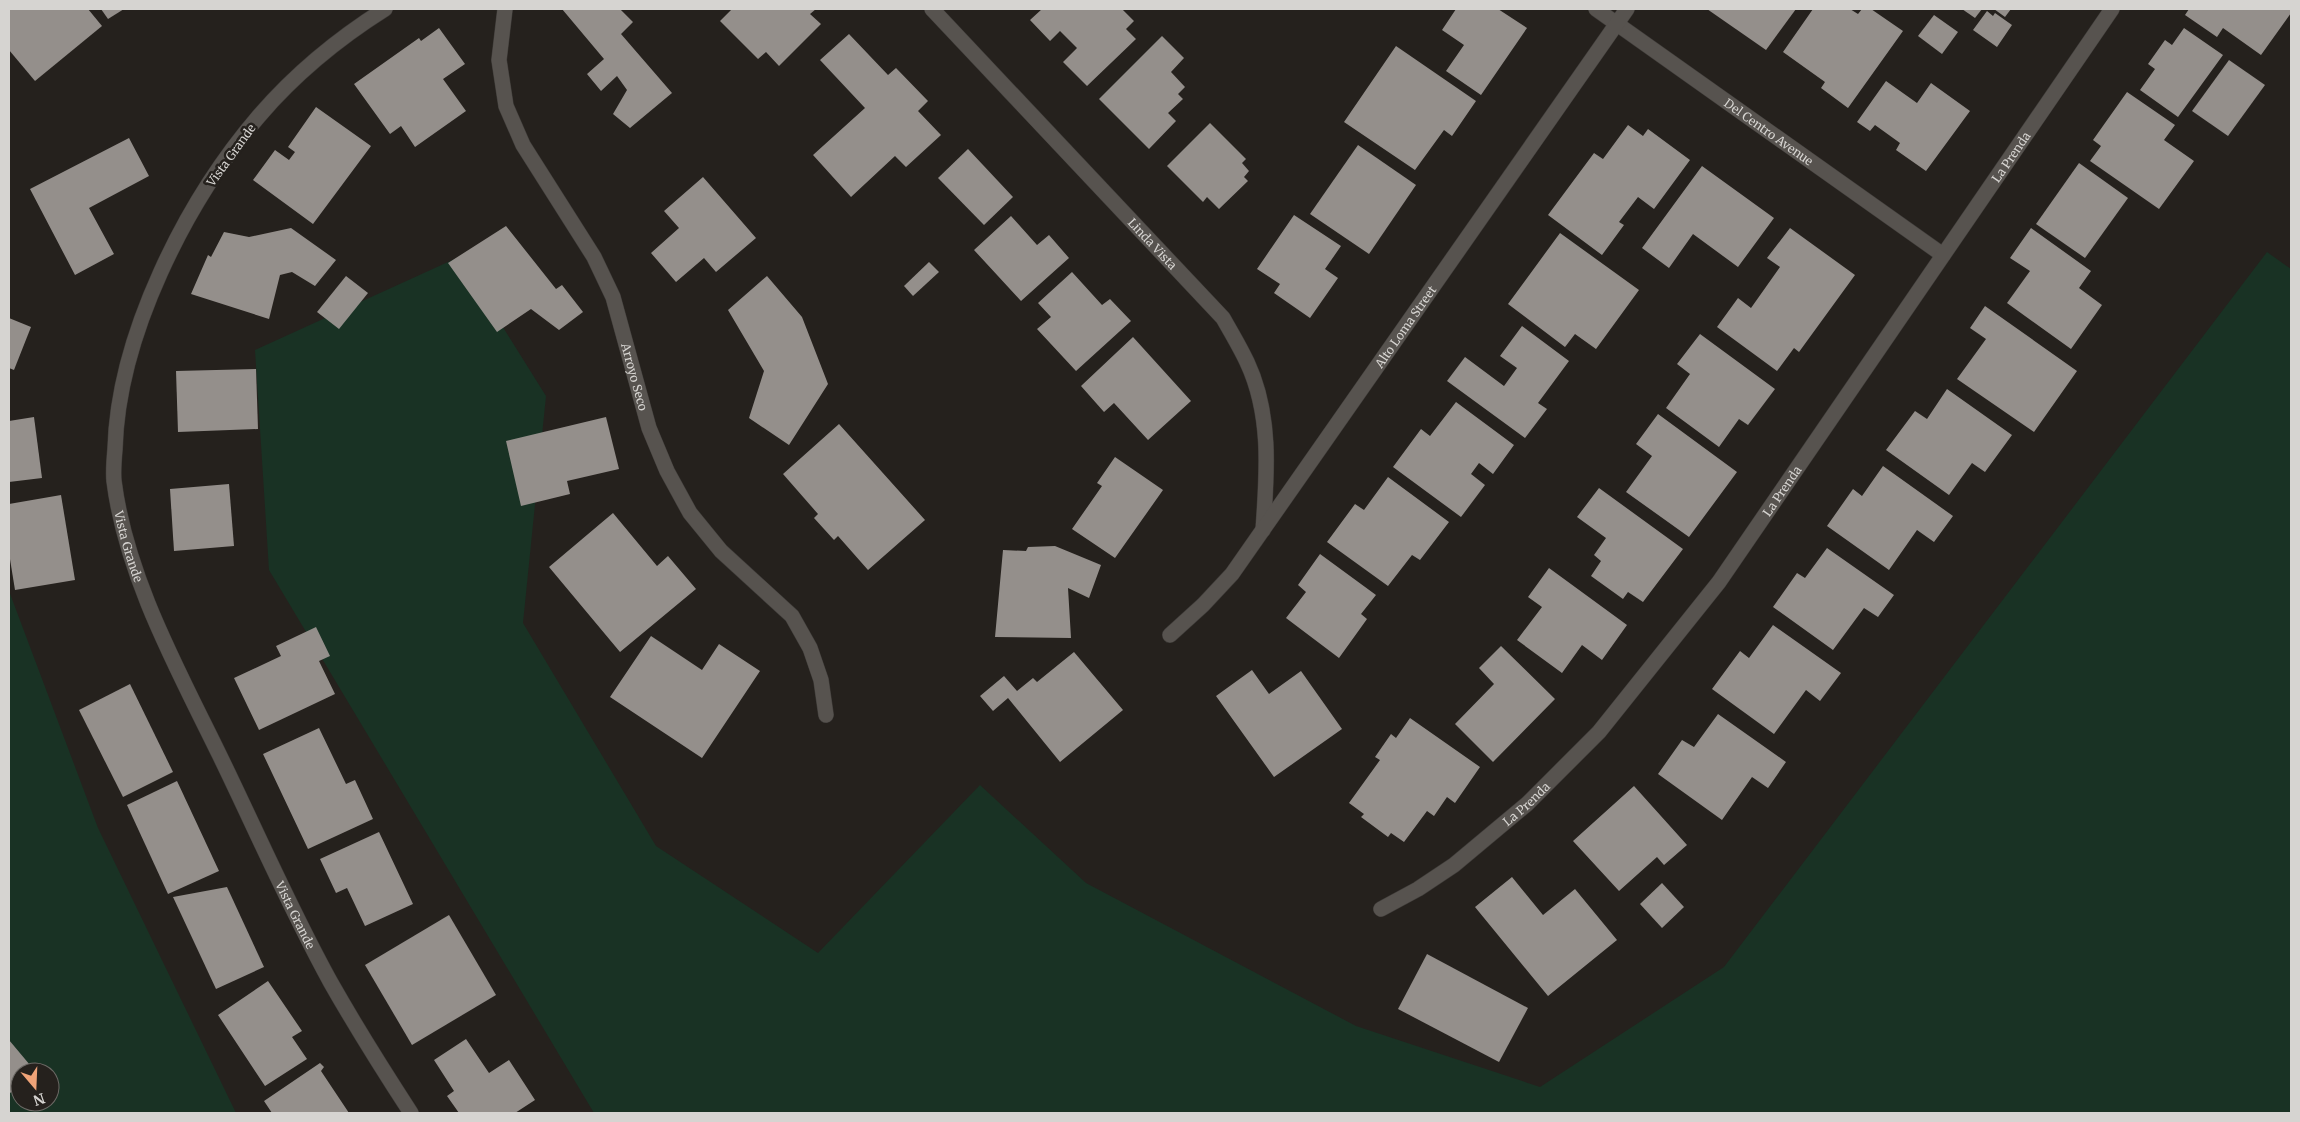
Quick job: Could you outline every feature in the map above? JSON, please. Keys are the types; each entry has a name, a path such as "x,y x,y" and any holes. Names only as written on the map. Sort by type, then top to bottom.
{"street":[{"name":"Vista Grande","path":"385,9 360,25 309,64 260,114 220,166 183,227 152,294 131,350 116,420 114,478 123,532 142,587 184,683 330,980 375,1058 411,1113"},
{"name":"Arroyo Seco","path":"506,9 499,60 506,106 523,146 594,257 613,297 649,428 666,471 690,513 721,552 792,616 810,648 820,680 826,715"},
{"name":"Linda Vista","path":"932,9 1223,318 1248,363 1262,411 1268,462 1263,530"},
{"name":"Del Centro Avenue","path":"1596,9 1943,255"},
{"name":"Alto Loma Street","path":"1170,635 1203,605 1232,574 1628,9"},
{"name":"La Prenda","path":"1380,909 1418,889 1454,865 1527,804 1599,732 1718,582 2112,9"}],"green space":[{"path":"2267,252 2291,269 2291,1113 594,1113 269,570 255,350 459,257 546,396 523,623 656,846 818,953 980,785 1086,883 1356,1026 1540,1087 1724,967"},
{"path":"9,591 98,828 236,1113 9,1113"}],"building":[{"path":"9,9 88,9 102,26 35,81 9,50"},
{"path":"101,9 124,9 108,19"},
{"path":"562,9 620,9 633,22 621,34 672,93 630,128 613,114 627,90 617,76 601,91 587,74 604,59"},
{"path":"732,9 816,9 810,14 821,24 779,66 766,52 758,59 720,21"},
{"path":"1042,9 1122,9 1134,21 1126,29 1136,39 1087,86 1063,62 1077,48 1060,31 1050,41 1030,20"},
{"path":"1456,9 1498,9 1527,28 1481,95 1446,71 1464,45 1442,30"},
{"path":"1707,9 1796,9 1766,50"},
{"path":"1813,9 1850,9 1858,14 1862,9 1871,9 1903,31 1848,108 1821,88 1825,82 1783,52"},
{"path":"1962,9 1982,9 1975,18"},
{"path":"1994,9 2011,9 2005,17"},
{"path":"2189,9 2291,9 2291,13 2261,55 2223,28 2217,37 2185,15"},
{"path":"1987,11 1993,16 1995,13 2012,25 1997,47 1973,30"},
{"path":"1934,15 1958,32 1942,54 1918,36"},
{"path":"439,28 465,64 443,79 466,111 415,147 401,126 390,134 354,84 419,38 421,41"},
{"path":"2184,28 2223,55 2178,117 2140,90 2155,69 2148,64 2165,40 2172,45"},
{"path":"849,34 888,75 896,68 928,101 918,111 941,135 906,167 895,156 851,197 813,155 865,108 820,60"},
{"path":"1162,36 1184,58 1171,72 1185,87 1178,94 1183,99 1168,113 1176,121 1149,149 1099,99"},
{"path":"1396,46 1476,101 1452,136 1444,130 1415,170 1344,122"},
{"path":"2229,60 2265,85 2228,136 2192,111"},
{"path":"1886,81 1917,103 1931,83 1970,111 1926,171 1896,150 1900,143 1875,125 1870,131 1857,122"},
{"path":"2127,92 2175,125 2164,140 2194,161 2159,209 2090,161 2101,146 2093,140"},
{"path":"316,107 371,146 313,224 253,180 275,150 289,160 295,152 288,147"},
{"path":"1210,123 1246,159 1242,163 1249,171 1244,177 1248,181 1219,209 1207,197 1203,202 1167,166"},
{"path":"1628,125 1643,136 1648,129 1690,160 1654,209 1638,197 1619,222 1624,225 1602,255 1548,215 1594,153 1603,159"},
{"path":"129,138 149,176 89,208 114,254 75,275 30,189"},
{"path":"1358,145 1416,185 1369,254 1310,214"},
{"path":"968,149 1013,197 984,225 938,178"},
{"path":"2079,163 2128,198 2085,258 2036,224"},
{"path":"1702,166 1774,218 1738,267 1693,234 1669,268 1642,248"},
{"path":"703,177 756,238 716,272 704,258 676,282 651,253 679,228 664,211"},
{"path":"1294,215 1341,246 1325,269 1338,278 1310,318 1274,293 1280,284 1257,269"},
{"path":"1011,216 1037,245 1049,235 1069,258 1021,301 974,250"},
{"path":"506,226 556,289 562,285 583,312 559,330 531,309 497,332 448,263"},
{"path":"291,228 336,260 315,286 292,272 280,275 269,319 191,294 208,255 211,257 224,232 249,237"},
{"path":"1790,228 1855,275 1799,352 1794,348 1777,371 1717,327 1738,298 1751,308 1780,267 1767,258"},
{"path":"2031,228 2091,271 2079,288 2102,305 2071,349 2007,303 2030,271 2010,258"},
{"path":"1560,233 1639,290 1596,349 1575,334 1565,347 1508,304"},
{"path":"929,262 939,272 913,296 904,286"},
{"path":"1072,272 1102,305 1110,299 1131,321 1076,371 1037,329 1051,317 1038,303"},
{"path":"346,276 368,293 339,329 317,312"},
{"path":"767,276 802,317 828,384 789,445 749,418 764,371 728,310"},
{"path":"1985,306 2077,371 2034,432 1957,379 1986,339 1970,328"},
{"path":"9,318 31,327 14,370 9,368"},
{"path":"1522,326 1569,361 1538,403 1547,409 1525,438 1447,381 1465,357 1504,386 1517,368 1500,356"},
{"path":"1700,334 1775,389 1748,425 1739,419 1719,447 1666,408 1690,374 1677,364"},
{"path":"1133,337 1191,401 1148,440 1114,403 1104,412 1081,386"},
{"path":"256,369 258,429 178,432 176,371"},
{"path":"1947,389 2012,435 1985,472 1972,463 1949,495 1886,450 1915,411 1927,419"},
{"path":"1456,402 1514,445 1493,474 1479,463 1471,474 1485,485 1461,517 1393,467 1421,429 1430,436"},
{"path":"1658,414 1737,472 1689,537 1626,492 1652,456 1636,444"},
{"path":"34,417 42,478 9,482 9,421"},
{"path":"606,417 619,469 567,481 570,494 521,506 506,441"},
{"path":"839,424 925,520 868,570 838,536 834,540 814,518 818,514 783,474"},
{"path":"1115,457 1163,490 1115,558 1072,529 1102,486 1097,483"},
{"path":"1883,466 1953,516 1934,542 1917,530 1889,570 1827,526 1853,489 1862,496"},
{"path":"1388,477 1449,522 1420,560 1412,555 1388,586 1327,542 1355,504 1364,510"},
{"path":"229,484 234,546 174,551 170,489"},
{"path":"1599,488 1683,549 1643,602 1628,592 1623,599 1591,576 1601,561 1594,555 1606,538 1577,517"},
{"path":"61,495 75,580 15,590 9,553 9,504"},
{"path":"613,513 657,566 668,556 696,589 620,652 549,567"},
{"path":"1055,546 1101,565 1089,598 1068,588 1071,638 995,637 1003,550 1026,551 1028,547"},
{"path":"1827,548 1894,595 1878,617 1864,608 1833,650 1773,607 1797,573 1805,578"},
{"path":"1320,554 1376,595 1361,614 1367,619 1339,658 1286,618 1306,592 1298,585"},
{"path":"1549,568 1627,625 1602,660 1582,645 1562,673 1517,640 1542,607 1528,597"},
{"path":"1773,625 1841,673 1820,701 1806,690 1774,734 1712,689 1740,651 1749,658"},
{"path":"316,627 330,656 319,661 335,694 259,730 234,678 281,656 276,646"},
{"path":"651,636 702,670 719,644 760,671 702,758 610,697"},
{"path":"1501,646 1555,699 1493,762 1455,724 1494,684 1479,668"},
{"path":"1074,652 1123,710 1060,762 1008,698 993,711 980,696 1004,676 1017,691 1033,678 1037,682"},
{"path":"1252,670 1269,694 1301,671 1342,729 1274,777 1216,696"},
{"path":"130,684 173,772 123,797 79,710"},
{"path":"1718,714 1786,762 1768,788 1752,777 1722,820 1658,774 1682,740 1694,747"},
{"path":"1410,718 1480,767 1455,803 1447,797 1434,816 1427,811 1404,842 1391,833 1388,837 1361,817 1364,814 1349,803 1380,760 1375,757 1391,734 1396,738"},
{"path":"319,728 346,784 355,780 373,819 308,849 263,754"},
{"path":"177,781 219,871 168,894 127,805"},
{"path":"1634,786 1687,845 1664,865 1657,857 1619,891 1573,841"},
{"path":"379,832 413,904 365,926 347,888 336,893 320,859"},
{"path":"1512,877 1543,915 1575,889 1617,940 1548,996 1475,907"},
{"path":"1662,883 1684,907 1662,928 1640,904"},
{"path":"227,887 264,967 216,989 173,897"},
{"path":"449,915 496,995 412,1045 365,965"},
{"path":"1427,954 1528,1008 1499,1062 1398,1009"},
{"path":"268,981 302,1031 292,1037 307,1059 265,1086 218,1015"},
{"path":"466,1039 489,1073 509,1060 535,1100 515,1113 459,1113 447,1096 454,1091 434,1060"},
{"path":"9,1040 27,1062 10,1062 9,1094"},
{"path":"320,1063 324,1067 321,1071 349,1113 272,1113 264,1101"}]}
